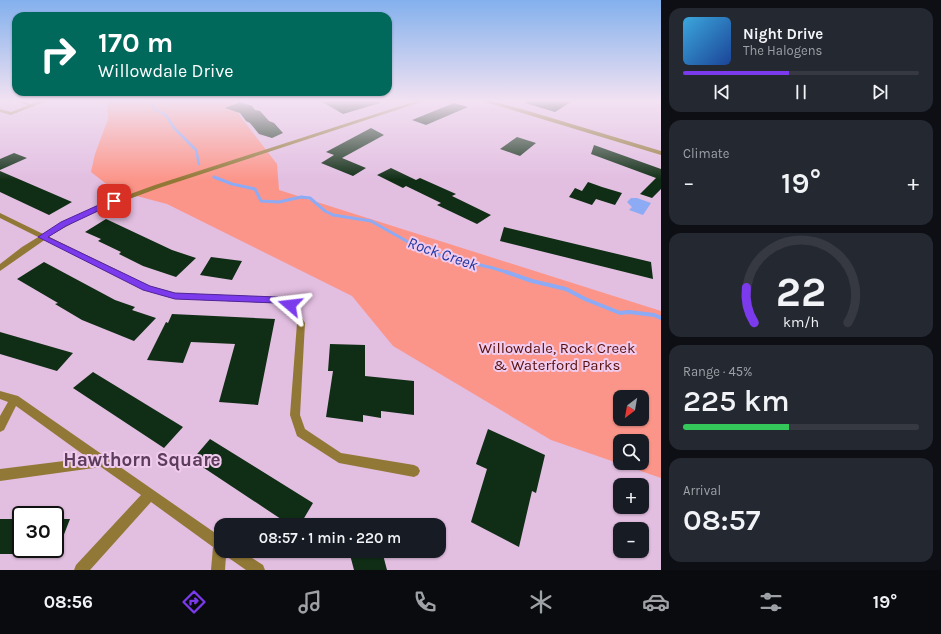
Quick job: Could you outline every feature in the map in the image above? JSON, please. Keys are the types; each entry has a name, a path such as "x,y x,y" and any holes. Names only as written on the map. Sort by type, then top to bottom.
{"street":[{"path":"0,268 42,237 86,213 123,197 343,127"},
{"path":"574,127 661,153"},
{"path":"0,215 147,288 175,296 277,300 290,305 301,324 295,415 301,432 339,458 414,471"},
{"path":"0,395 14,399 214,540"},
{"path":"0,427 14,399"},
{"path":"0,475 104,461"},
{"path":"81,570 150,494"},
{"path":"218,570 221,558"},
{"path":"240,558 258,570"}],"green space":[{"name":"Willowdale, Rock Creek & Waterford Parks","path":"105,127 248,127 277,164 279,190 661,311 661,478 638,470 649,470 649,434 613,434 613,461 551,440 393,346 352,296 167,204 114,190 91,172 95,154"}],"water":[{"path":"631,198 637,198 651,203 643,215 629,210 632,207 627,202"}],"building":[{"path":"253,127 277,127 283,133 272,138 259,134"},
{"path":"371,128 384,135 342,158 366,168 353,176 321,163 334,155 326,152"},
{"path":"517,137 536,143 520,156 500,149"},
{"path":"594,145 661,169 661,189 652,198 640,194 656,178 591,154"},
{"path":"14,153 27,158 0,170 0,159"},
{"path":"391,168 416,180 420,178 456,194 452,196 491,215 477,224 437,205 441,203 406,186 403,188 377,175"},
{"path":"0,171 72,202 49,215 0,192"},
{"path":"588,182 622,193 615,205 596,199 592,205 569,197 575,188 582,191"},
{"path":"106,219 172,250 196,258 176,277 143,266 119,254 121,252 98,241 101,239 85,232"},
{"path":"504,227 651,262 653,279 500,241"},
{"path":"211,257 242,261 232,280 200,275"},
{"path":"44,262 115,300 135,307 132,310 156,318 134,341 82,320 55,304 58,303 17,279"},
{"path":"172,314 275,319 258,405 219,402 235,344 191,342 183,363 147,360 166,322 168,323"},
{"path":"0,332 73,353 57,371 0,354"},
{"path":"330,344 365,345 365,376 414,381 414,415 381,411 381,418 363,415 363,422 326,417 333,371 328,371"},
{"path":"93,372 183,427 164,448 73,388"},
{"path":"488,429 545,455 536,493 532,491 519,547 471,522 487,469 476,464"},
{"path":"210,439 313,503 304,518 279,518 192,460"},
{"path":"0,519 12,519 12,554 0,554"},
{"path":"64,519 70,519 64,534"},
{"path":"351,558 384,558 387,570 354,570"}],"waterway":[{"name":"Rock Creek","path":"173,127 196,150 199,164"},
{"name":"Rock Creek","path":"214,177 232,184 255,189 261,201 279,202 301,197 310,198 325,211 333,215 371,221 417,247 445,257 508,273"},
{"name":"Rock Creek","path":"508,273 532,281 566,289 585,299 620,313 629,312 654,315 661,318"}],"district":[{"name":"Hawthorn Square","path":"142,459"}],"route":[{"path":"114,201 64,224 42,237 147,288 175,296 277,300 290,305"}]}
